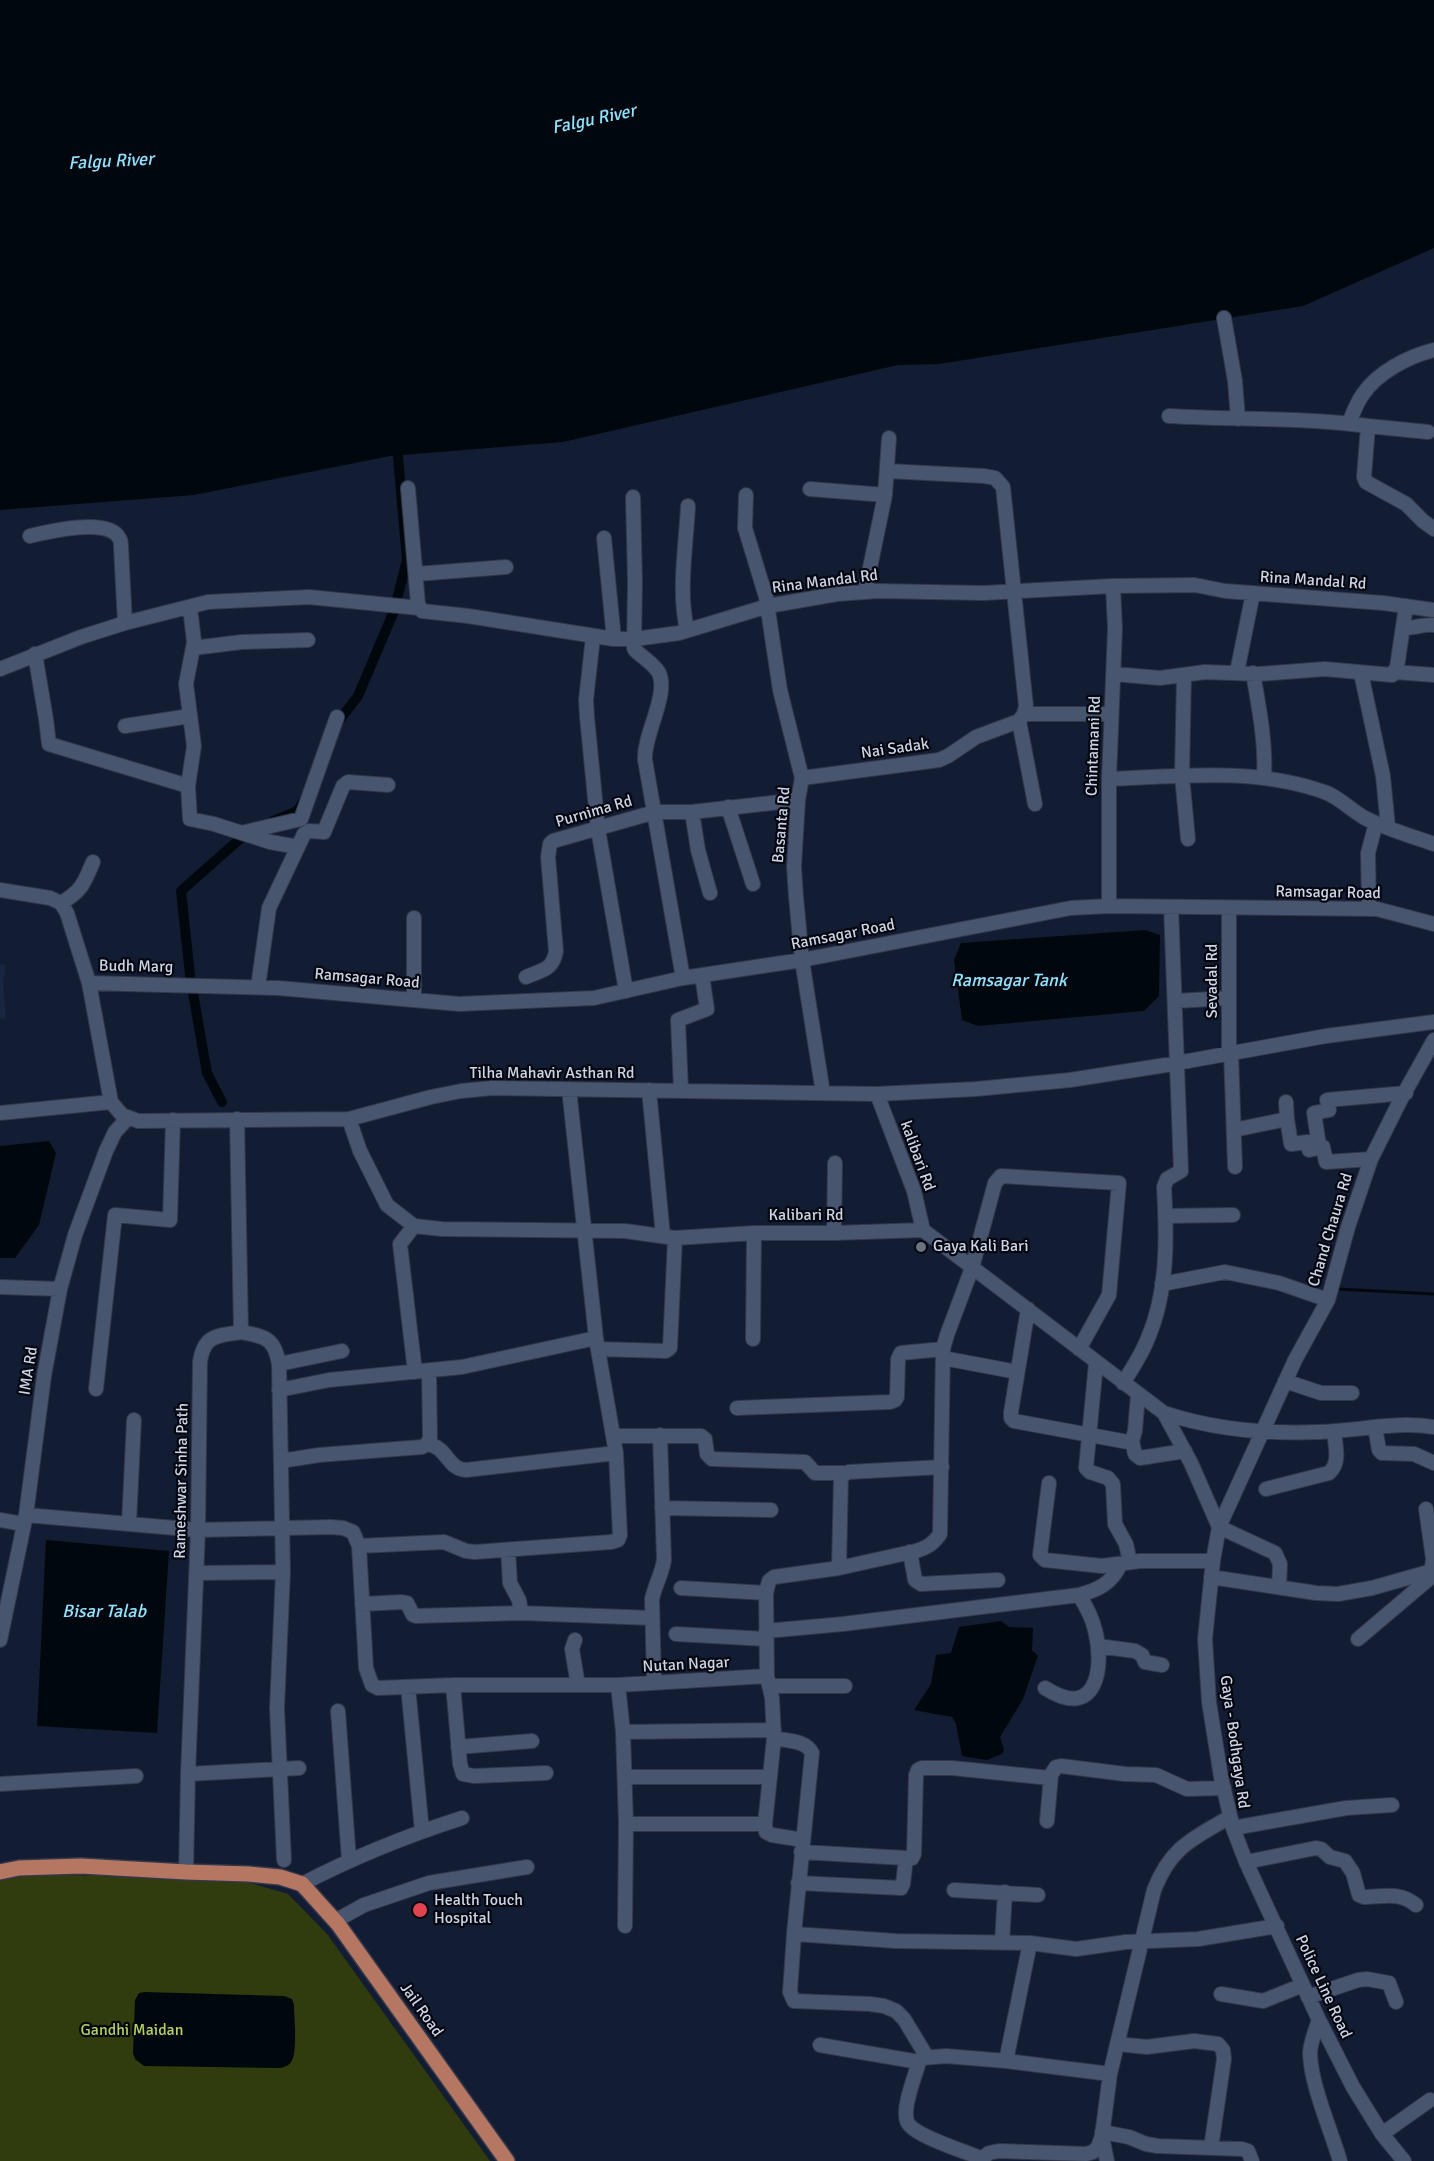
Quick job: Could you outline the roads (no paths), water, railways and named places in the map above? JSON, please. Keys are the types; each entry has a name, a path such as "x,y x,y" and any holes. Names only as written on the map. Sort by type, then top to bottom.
{"main road":[{"path":"0,1872 20,1868 81,1866 248,1874 280,1877 302,1884"},
{"name":"Jail Road","path":"302,1884 335,1921 507,2161"}],"street":[{"path":"1224,318 1235,381 1238,419"},
{"path":"1349,423 1363,394 1376,379 1411,358 1434,350"},
{"path":"1169,416 1293,419 1428,432"},
{"path":"1368,426 1364,477 1366,482 1406,504 1434,529"},
{"path":"864,592 885,495 889,438"},
{"path":"887,471 984,476 995,478 1003,487 1026,706 1022,717 1035,804"},
{"path":"408,488 419,608"},
{"path":"810,489 885,495"},
{"name":"Basanta Rd","path":"746,495 745,528 768,606 780,690 802,778 798,800 794,867 802,960 823,1093"},
{"path":"633,497 635,651 657,670 661,682 658,708 644,754 683,978"},
{"path":"687,630 683,612 683,596 688,506"},
{"path":"30,536 70,527 114,532 119,537 121,547 125,623"},
{"path":"604,538 614,639"},
{"path":"416,574 506,567"},
{"name":"Rina Mandal Rd","path":"0,669 35,654 125,623 208,602 309,597 419,608 422,611 439,614 468,616 614,639 635,639 687,630 768,606 837,594 864,592 982,593 1113,586 1195,585 1253,593 1434,610"},
{"name":"Chintamani Rd","path":"1109,906 1108,779 1114,674 1113,586"},
{"path":"1237,672 1253,593"},
{"path":"1395,672 1406,606"},
{"path":"190,607 193,648 186,684 194,746 188,786 190,819 214,824 270,842 298,847"},
{"path":"1404,628 1434,625"},
{"path":"593,637 587,708 598,829 626,991"},
{"path":"193,648 242,642 309,640"},
{"path":"35,654 49,744 188,786"},
{"path":"1114,674 1151,678 1205,672 1290,673 1325,669 1388,675 1395,672 1434,675"},
{"path":"1361,672 1383,776 1382,825 1369,844 1369,908"},
{"path":"1253,673 1264,751 1264,778"},
{"path":"1184,675 1182,776 1188,839"},
{"name":"Nai Sadak","path":"802,778 939,760 976,738 1022,717 1111,714"},
{"path":"125,726 190,716"},
{"path":"243,833 301,819 337,717"},
{"path":"1108,779 1223,775 1264,778 1328,794 1363,817 1434,844"},
{"path":"258,987 269,908 307,831 324,832 345,783 388,785"},
{"name":"Purnima Rd","path":"526,977 546,969 554,962 556,951 548,856 550,844 553,841 655,812 692,813 798,800"},
{"path":"728,807 753,884"},
{"path":"692,813 698,850 710,893"},
{"path":"0,890 50,898 61,903 76,894 82,887 93,862"},
{"name":"Budh Marg","path":"61,903 67,913 89,983 258,987"},
{"name":"Ramsagar Road","path":"258,987 483,1004 594,998 683,978 802,960 1071,908 1109,906 1369,908 1393,911 1434,924"},
{"path":"1123,1383 1148,1340 1153,1325 1162,1284 1166,1238 1165,1182 1179,1174 1182,1166 1171,907"},
{"name":"Sevadal Rd","path":"1229,908 1230,1053 1235,1167"},
{"path":"414,918 414,1000"},
{"path":"681,1090 678,1020 707,1009 702,975"},
{"path":"89,983 111,1102 122,1115 128,1118"},
{"path":"1175,1001 1229,998"},
{"name":"Tilha Mahavir Asthan Rd","path":"128,1118 138,1120 350,1119 409,1102 461,1091 492,1088 877,1094 976,1089 1056,1081 1178,1063 1326,1036 1434,1022"},
{"name":"Chand Chaura Rd","path":"1263,1430 1285,1381 1328,1300 1348,1227 1371,1159 1434,1040"},
{"path":"0,1520 129,1523 198,1530 344,1528 353,1532 359,1546 444,1542 466,1551 508,1550 618,1540 621,1527 616,1454 597,1343 569,1089"},
{"path":"279,1390 329,1380 462,1367 597,1343 666,1351 670,1348 669,1237 649,1090"},
{"path":"1371,1159 1326,1162 1323,1147 1319,1144 1314,1113 1329,1110 1327,1100 1406,1093"},
{"name":"kalibari Rd","path":"877,1094 914,1191 923,1230"},
{"path":"0,1113 111,1102"},
{"path":"1286,1102 1292,1150 1308,1142 1309,1150 1323,1147"},
{"name":"IMA Rd","path":"0,1640 25,1520 44,1376 60,1289 75,1235 106,1151 115,1132 128,1118"},
{"path":"237,1119 241,1332 264,1337 271,1341 279,1364 282,1572 277,1708 284,1860"},
{"path":"350,1119 360,1151 387,1205 414,1226 400,1244 422,1372 429,1438 427,1444"},
{"path":"1234,1130 1287,1119"},
{"path":"96,1389 115,1215 170,1220 173,1120"},
{"path":"834,1233 835,1163"},
{"path":"1050,1778 952,1768 918,1770 912,1857 802,1846 766,1832 774,1734 768,1681 766,1593 774,1577 839,1568 927,1548 935,1542 939,1534 943,1354 946,1335 972,1268 995,1183 1001,1176 1119,1183 1109,1295 1079,1349"},
{"path":"1166,1216 1233,1215"},
{"name":"Kalibari Rd","path":"414,1226 442,1229 625,1231 669,1237 923,1230"},
{"path":"923,1230 1164,1413 1189,1421 1263,1430 1334,1431 1414,1424 1434,1427"},
{"path":"753,1339 754,1233"},
{"path":"1162,1284 1225,1272 1279,1283 1328,1300"},
{"path":"0,1287 60,1289"},
{"path":"1028,1310 1011,1418 1014,1421 1089,1436 1122,1442 1132,1441"},
{"name":"Rameshwar Sinha Path","path":"186,1872 197,1573 201,1351 206,1343 215,1336 241,1332"},
{"path":"279,1364 342,1351"},
{"path":"737,1408 890,1402 897,1397 898,1359 901,1353 943,1354 1017,1372"},
{"path":"676,1634 766,1635 1079,1595 1102,1587 1125,1564 1126,1544 1115,1524 1113,1484 1108,1478 1090,1472 1086,1467 1096,1363"},
{"path":"1285,1381 1321,1393 1352,1393"},
{"path":"1138,1394 1132,1441 1135,1454 1140,1458 1185,1451"},
{"path":"1164,1413 1185,1451 1220,1527 1275,1553 1280,1564 1279,1586"},
{"path":"129,1523 134,1420"},
{"path":"1375,1427 1379,1450 1382,1453 1414,1454 1434,1463"},
{"name":"Gaya - Bodhgaya Rd","path":"1107,2161 1102,2134 1110,2074 1154,1890 1162,1870 1190,1840 1232,1822 1209,1702 1205,1638 1213,1561 1220,1527 1263,1430"},
{"path":"1266,1489 1329,1473 1336,1462 1334,1431"},
{"path":"654,1682 652,1599 654,1586 663,1569 664,1560 660,1435"},
{"path":"613,1436 701,1436 705,1439 707,1454 712,1459 805,1462 815,1473 942,1467"},
{"path":"281,1461 329,1454 414,1449 427,1444 440,1448 459,1470 616,1454"},
{"path":"839,1568 840,1482 844,1473"},
{"path":"1049,1483 1041,1558 1102,1566 1213,1561"},
{"path":"662,1508 771,1510"},
{"path":"1358,1639 1427,1582 1432,1571 1433,1545 1426,1509"},
{"name":"Nutan Nagar","path":"359,1546 366,1668 368,1678 378,1688 453,1685 618,1685 701,1681 768,1681 846,1686"},
{"path":"508,1550 510,1583 517,1595 520,1613"},
{"path":"910,1552 915,1580 921,1584 998,1580"},
{"path":"1212,1577 1316,1593 1338,1594 1372,1588 1432,1571"},
{"path":"197,1573 282,1572"},
{"path":"681,1588 766,1593"},
{"path":"1044,1688 1055,1695 1076,1700 1086,1694 1097,1676 1098,1646 1093,1621 1079,1595"},
{"path":"362,1605 402,1602 407,1604 416,1616 520,1613 652,1618"},
{"path":"575,1640 572,1649 578,1685"},
{"path":"1098,1646 1136,1651 1142,1655 1145,1662 1162,1665"},
{"path":"453,1685 458,1747 461,1770 464,1774 474,1776 546,1773"},
{"path":"618,1685 625,1777 625,1926"},
{"path":"408,1687 422,1831"},
{"path":"338,1711 349,1860"},
{"path":"623,1732 774,1734 809,1747 812,1753 798,1883 790,1992 794,2001 884,2006 896,2011 904,2019 923,2059 906,2111 907,2123 915,2131 980,2160 989,2153 1006,2150 1086,2154 1098,2147 1102,2134 1129,2137 1146,2144 1242,2149 1248,2151 1252,2161"},
{"path":"458,1747 532,1741"},
{"path":"1047,1821 1050,1778 1053,1770 1060,1767 1125,1774 1156,1774 1187,1789 1224,1788"},
{"path":"188,1774 299,1768"},
{"path":"0,1784 136,1776"},
{"path":"625,1777 770,1777"},
{"path":"1232,1822 1346,1808 1392,1805"},
{"path":"302,1884 349,1860 462,1818"},
{"name":"Police Line Road","path":"1232,1822 1246,1862 1319,2020 1353,2087 1382,2134 1404,2161"},
{"path":"626,1824 765,1824"},
{"path":"1246,1862 1316,1848 1321,1849 1330,1857 1345,1861 1353,1873 1359,1894 1372,1897 1398,1895 1416,1905"},
{"path":"798,1883 898,1889 903,1884 906,1858"},
{"path":"335,1921 364,1905 429,1883 527,1867"},
{"path":"954,1890 1038,1894"},
{"path":"1002,1943 1005,1893"},
{"path":"794,1934 896,1941 1030,1943 1076,1949 1142,1941 1198,1939 1277,1926"},
{"path":"1006,2061 1030,1943"},
{"path":"1221,1994 1263,2001 1367,1979 1389,1983 1396,2002"},
{"path":"1319,2020 1312,2038 1310,2052 1312,2068 1340,2161"},
{"path":"1117,2044 1147,2047 1194,2041 1218,2044 1223,2050 1224,2059 1211,2148"},
{"path":"820,2045 923,2059 946,2056 1110,2074"},
{"path":"1382,2134 1430,2100"}],"water":[{"name":"Falgu River","path":"0,0 1434,0 1434,248 1303,306 939,364 898,365 563,442 390,456 194,495 0,510"},
{"name":"Ramsagar Tank","path":"1145,930 1160,935 1159,996 1144,1011 978,1026 962,1020 954,960 961,943"},
{"path":"49,1141 56,1153 39,1225 15,1258 0,1258 0,1146"},
{"name":"Bisar Talab","path":"46,1540 169,1551 157,1733 37,1726"},
{"path":"1001,1621 1009,1627 1033,1628 1032,1650 1038,1656 1023,1699 1000,1737 1004,1750 1002,1754 987,1760 962,1756 956,1724 952,1717 914,1710 931,1684 936,1655 951,1653 959,1627"},
{"path":"139,1993 284,1996 292,1999 295,2035 291,2062 280,2068 144,2066 135,2059 133,2053 135,2000"}],"waterway":[{"path":"335,726 358,696 394,611 407,560 398,456"},
{"path":"273,821 297,811 304,801"},
{"path":"190,975 181,891 250,830"},
{"path":"193,993 207,1073 222,1102"},
{"path":"1337,1289 1434,1294"}],"place":[{"name":"Gaya Kali Bari","path":"921,1247"},
{"name":"Health Touch Hospital","path":"420,1910"}],"park label":[{"name":"Gandhi Maidan","path":"132,2031"}]}
